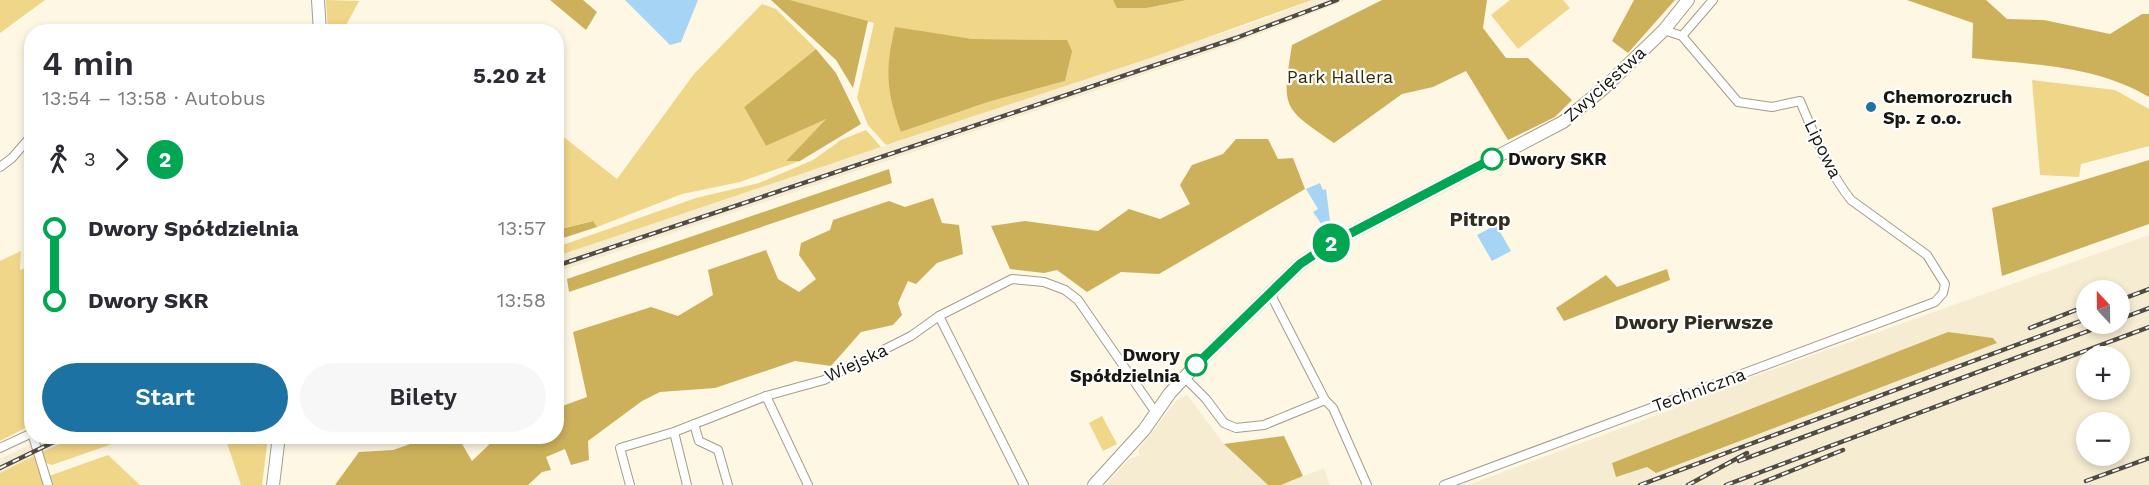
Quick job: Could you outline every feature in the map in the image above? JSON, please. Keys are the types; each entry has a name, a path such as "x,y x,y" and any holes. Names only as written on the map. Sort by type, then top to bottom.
{"street":[{"path":"318,0 320,24"},
{"name":"Zwycięstwa","path":"1094,485 1144,430 1184,377 1300,264 1330,244 1563,122 1604,88 1664,30 1688,0"},
{"path":"1664,30 1682,36 1713,0"},
{"name":"Lipowa","path":"1682,36 1738,102 1772,107 1800,102 1823,156 1847,195 1927,255 1945,284"},
{"path":"0,167 24,144"},
{"name":"Wiejska","path":"630,485 620,448 674,432 766,396 824,380 911,336 939,315 1012,279 1044,282 1065,290 1078,300 1156,413"},
{"name":"Techniczna","path":"1444,485 1935,302 1943,293 1945,284"},
{"path":"1270,293 1325,400 1333,408 1366,485"},
{"path":"939,315 1024,485"},
{"path":"1184,377 1206,399 1224,423 1236,428 1264,425 1325,400"},
{"path":"766,396 808,485"},
{"path":"693,424 699,441 717,450 728,485"},
{"path":"674,432 687,485"},
{"path":"0,448 24,438"},
{"path":"35,444 48,485"},
{"path":"273,485 278,444"}],"shaded area":[{"path":"0,0 45,0 0,33"},
{"path":"326,0 359,1 347,24 328,24"},
{"path":"790,0 1113,0 1118,8 1147,8 1187,0 1312,0 1153,57 886,145 868,125 857,98 874,23","holes":["895,28 973,39 1067,40 1065,81 988,102 901,132"]},
{"path":"1312,0 1346,0 1234,44 564,270 564,253 1270,17"},
{"path":"1510,0 1563,0 1570,8 1518,49 1491,15"},
{"path":"762,4 776,9 816,49 744,107 766,146 827,118 786,161 800,161 740,182 682,194 597,227 592,221 564,228 564,137 617,179 694,74"},
{"path":"2032,80 2115,90 2149,109 2149,146 2081,164 2079,177 2040,175"},
{"path":"866,130 881,147 564,254 564,245 696,198 759,183 813,160 841,140"},
{"path":"2149,235 2149,485 1468,485 1673,409 1699,396"},
{"path":"21,251 20,270 24,269 24,429 0,441 0,261"},
{"path":"1187,395 1224,444 1268,485 1106,485 1129,459 1139,456 1139,449 1176,401"},
{"path":"1102,416 1117,444 1103,451 1089,423"},
{"path":"31,444 61,444 0,473 0,459"},
{"path":"60,444 112,444 52,465 44,462 42,452"},
{"path":"227,444 267,444 262,485 241,485"},
{"path":"108,455 140,485 52,485 49,476"},
{"path":"34,456 44,485 0,485 0,473"},
{"path":"1324,468 1330,485 1281,485"}],"green space":[{"path":"550,0 583,0 597,12 586,30"},
{"path":"771,0 790,0 868,21 853,88 836,60"},
{"path":"1113,0 1187,0 1147,8 1117,8"},
{"name":"Park Hallera","path":"1382,0 1487,0 1483,28 1506,58 1528,58 1572,100 1555,117 1508,140 1466,71 1433,87 1402,94 1334,143 1304,121 1289,104 1287,82 1292,45"},
{"path":"1634,0 1675,0 1628,53 1612,41"},
{"path":"1907,0 1986,0 2007,19 2044,20 2110,34 2142,14 2149,14 2149,97 2128,86 2085,72 1972,58 1973,23"},
{"path":"895,27 973,39 1067,40 1072,51 1065,81 988,102 901,132 892,104 889,80"},
{"path":"816,49 836,73 861,124 800,161 786,161 826,119 766,146 744,107"},
{"path":"1236,139 1268,139 1278,159 1293,158 1305,189 1159,274 1121,272 1087,292 1057,270 1044,273 1010,269 991,226 1025,221 1098,231 1129,209 1160,219 1190,204 1180,185 1192,165 1223,154"},
{"path":"2149,160 2149,224 2002,276 1992,208"},
{"path":"889,169 892,183 569,292 567,279"},
{"path":"933,198 942,223 959,225 963,254 937,263 916,284 908,281 898,303 902,315 893,325 861,332 831,366 795,361 715,388 660,392 642,401 588,441 589,460 571,465 565,449 546,457 551,470 542,472 528,485 335,485 359,452 393,450 410,444 462,444 472,461 490,444 564,444 564,405 587,397 573,332 651,307 678,316 713,295 708,270 766,250 778,279 799,292 816,279 799,255 801,243 830,230 833,220 889,201 905,207"},
{"path":"593,221 597,227 564,238 564,228"},
{"path":"1667,269 1670,280 1564,321 1556,308 1606,275 1617,287"},
{"path":"1948,332 1993,338 1997,343 1656,473 1647,467 1616,477 1612,463"},
{"path":"1284,436 1303,476 1281,485 1268,485 1224,444"}],"water":[{"path":"625,0 698,0 681,42 670,45"},
{"path":"1320,183 1323,190 1326,189 1330,221 1322,225 1313,212 1318,209 1306,189"},
{"path":"1496,225 1511,251 1492,261 1477,235"}],"waterway":[{"path":"1328,222 1331,232"}],"railway":[{"path":"564,263 1236,38 1337,0"},
{"path":"2130,296 2149,289"},
{"path":"2130,315 2149,308"},
{"path":"2030,328 2076,310"},
{"path":"1640,485 2076,323"},
{"path":"1726,485 2149,327"},
{"path":"1739,461 2080,334"},
{"path":"0,468 50,444"},
{"path":"1756,485 1843,450"},
{"path":"1688,485 1747,453"},
{"path":"2086,481 2149,458"}],"bus line":[{"name":"2","path":"1196,365 1300,264 1330,244 1492,159"}],"place":[{"name":"Chemorozruch Sp. z o.o.","path":"1871,107"},
{"name":"Dwory SKR","path":"1492,159"},
{"name":"Dwory Spółdzielnia","path":"1196,365"}],"district":[{"name":"Pitrop","path":"1480,219"},
{"name":"Dwory Pierwsze","path":"1694,322"}]}
